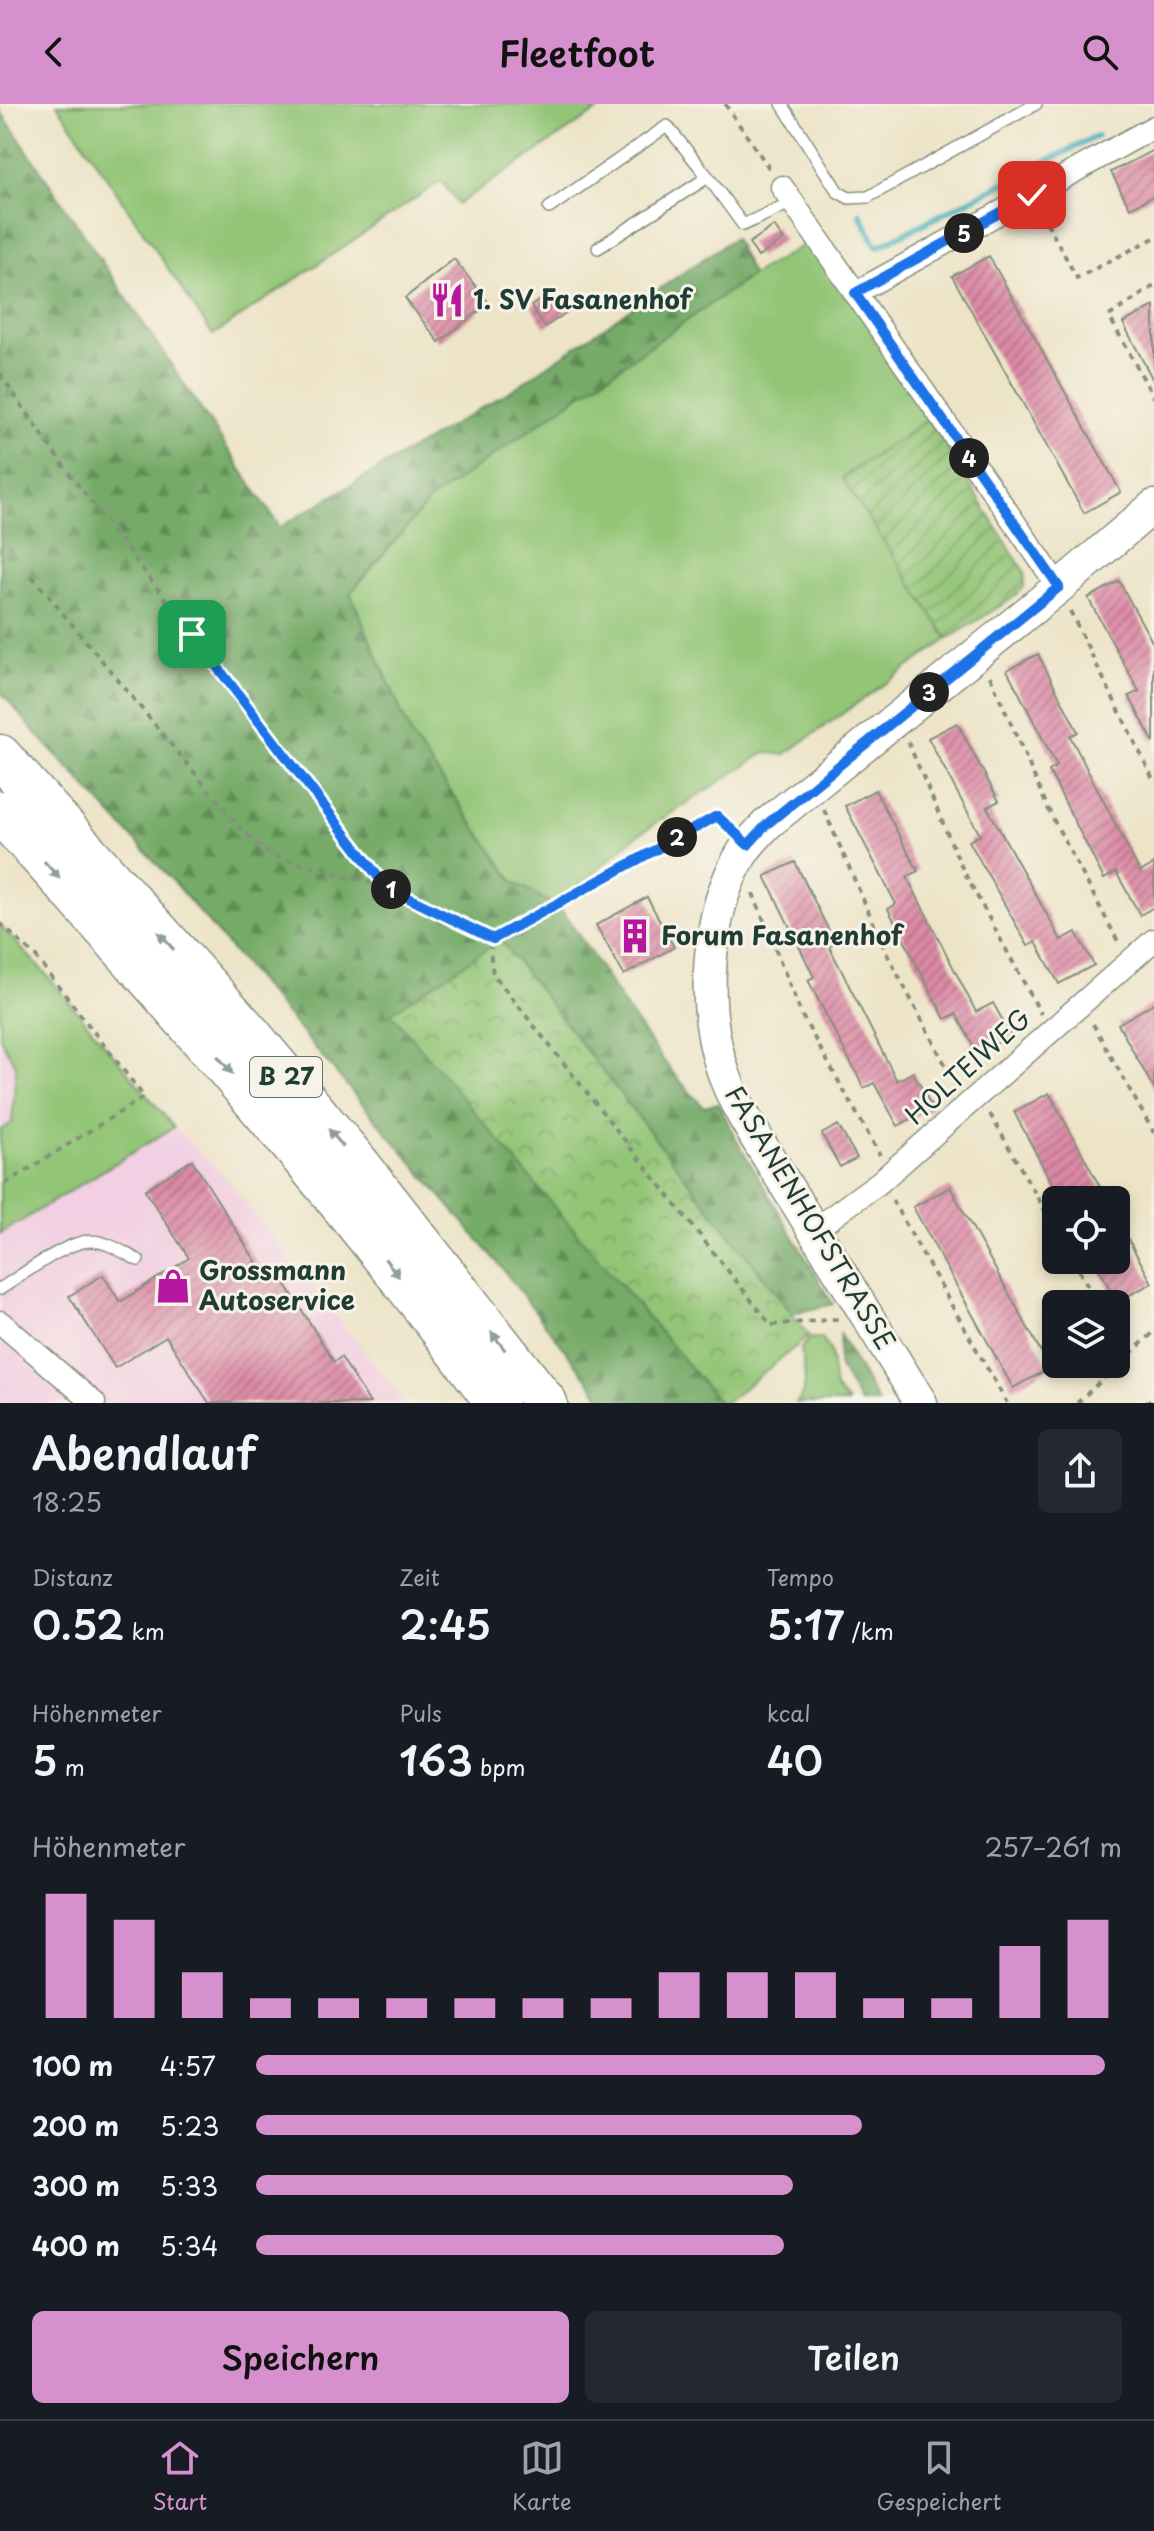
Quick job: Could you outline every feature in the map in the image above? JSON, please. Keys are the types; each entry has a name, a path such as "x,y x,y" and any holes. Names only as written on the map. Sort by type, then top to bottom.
{"highway":[{"name":"B 27","path":"3,756 248,1032 356,1161 546,1403"},
{"name":"B 27","path":"0,812 264,1111 497,1403"}],"street":[{"path":"855,293 1154,127"},
{"path":"787,194 1059,587"},
{"name":"FASANENHOFSTRASSE","path":"921,1403 736,1102 723,1071 715,1044 710,1005 710,962 725,889 744,851 767,824 1152,511"},
{"name":"HOLTEIWEG","path":"814,1230 886,1177 1154,940"},
{"path":"0,1322 94,1403"}],"lane":[{"path":"782,104 838,192 849,198 868,197 1036,104"},
{"path":"549,208 667,126 743,225 787,194"},
{"path":"598,248 708,177"},
{"path":"0,1289 71,1244 91,1241 110,1245 138,1260"}],"path":[{"path":"725,104 787,194"},
{"path":"1032,195 1077,278 1154,238"},
{"path":"1154,286 1109,316 1154,398"},
{"path":"0,374 63,465 386,887"},
{"path":"32,576 241,829 272,856 386,887 493,939"},
{"path":"1059,587 1154,781"},
{"path":"979,652 1051,815 1129,962"},
{"path":"898,718 963,870 1050,1032"},
{"path":"814,786 887,954 973,1100 1042,1208"},
{"path":"868,1315 771,1325 493,974 490,951 493,939 717,816 744,851 802,1016 1007,1403"},
{"path":"0,923 36,957 144,1097 0,1187"},
{"path":"1082,1004 1154,1133"},
{"path":"1130,1354 1154,1332"},
{"path":"1077,1403 1104,1378"},
{"path":"1145,1403 1154,1398"}],"shaded area":[{"path":"0,1038 16,1066 12,1123 0,1130"},
{"path":"174,1127 224,1176 405,1403 0,1403 0,1234"}],"green space":[{"path":"57,104 607,104 458,204 441,181 213,335"},
{"path":"0,110 280,527 515,388 734,238 752,275 431,499 350,593 412,737 514,882 556,906 528,925 560,908 628,1011 683,1085 704,1107 718,1103 833,1304 792,1314 502,942 392,1013 720,1403 606,1403 498,1263 171,879 0,691"},
{"path":"817,237 929,419 843,479 948,639 784,755 766,752 636,836 556,906 514,882 412,737 350,593 431,499 752,275"},
{"path":"929,419 1025,573 1024,587 1013,598 948,639 842,478"},
{"path":"0,926 45,973 174,1127 0,1234 0,1130 12,1123 16,1066 0,1038"},
{"path":"500,940 809,1336 725,1403 720,1403 391,1013"},
{"path":"840,1335 878,1403 860,1403 838,1365"},
{"path":"811,1338 821,1338 830,1350 835,1389 848,1403 796,1403 805,1384 801,1348"}],"building":[{"path":"1154,150 1154,196 1130,208 1111,172"},
{"path":"774,226 784,240 758,257 749,243"},
{"path":"989,256 1121,492 1084,513 952,276"},
{"name":"1. SV Fasanenhof","path":"454,259 489,303 439,342 405,298"},
{"path":"553,291 567,312 545,327 531,306"},
{"path":"1154,306 1154,382 1123,323"},
{"path":"1119,581 1154,645 1154,743 1129,696 1139,691 1088,598"},
{"path":"1038,654 1078,732 1070,736 1140,872 1154,864 1154,907 1140,915 1116,872 1104,879 1049,771 1057,766 1007,670"},
{"path":"957,723 999,801 987,807 1061,940 1076,932 1094,965 1059,984 1036,942 1028,946 969,841 980,835 928,738"},
{"path":"875,790 918,871 907,877 976,1012 993,1003 1011,1035 978,1054 956,1014 945,1019 888,909 896,904 845,806"},
{"path":"795,862 835,943 829,946 897,1081 913,1072 932,1107 898,1126 874,1083 864,1088 808,980 814,977 765,876"},
{"name":"Forum Fasanenhof","path":"647,897 674,947 624,975 596,925"},
{"path":"1154,1003 1154,1089 1118,1024"},
{"path":"1049,1093 1099,1186 1054,1186 1014,1112"},
{"path":"838,1125 857,1158 840,1167 822,1134"},
{"path":"192,1160 264,1274 275,1267 334,1362 341,1357 370,1403 209,1403 166,1336 115,1368 69,1296 103,1275 120,1302 189,1258 145,1190"},
{"path":"950,1187 1042,1354 1042,1372 1013,1388 913,1207"},
{"path":"1130,1243 1152,1283 1130,1295 1130,1290 1110,1290 1102,1274 1130,1274"}],"waterway":[{"path":"860,214 877,247 1097,136"}],"place":[{"name":"1. SV Fasanenhof","path":"447,300"},
{"name":"Forum Fasanenhof","path":"635,936"},
{"name":"Grossmann Autoservice","path":"173,1286"}],"route":[{"path":"192,634 386,887 493,939 717,816 748,845 767,824 1059,587 855,293 1032,195"}]}
